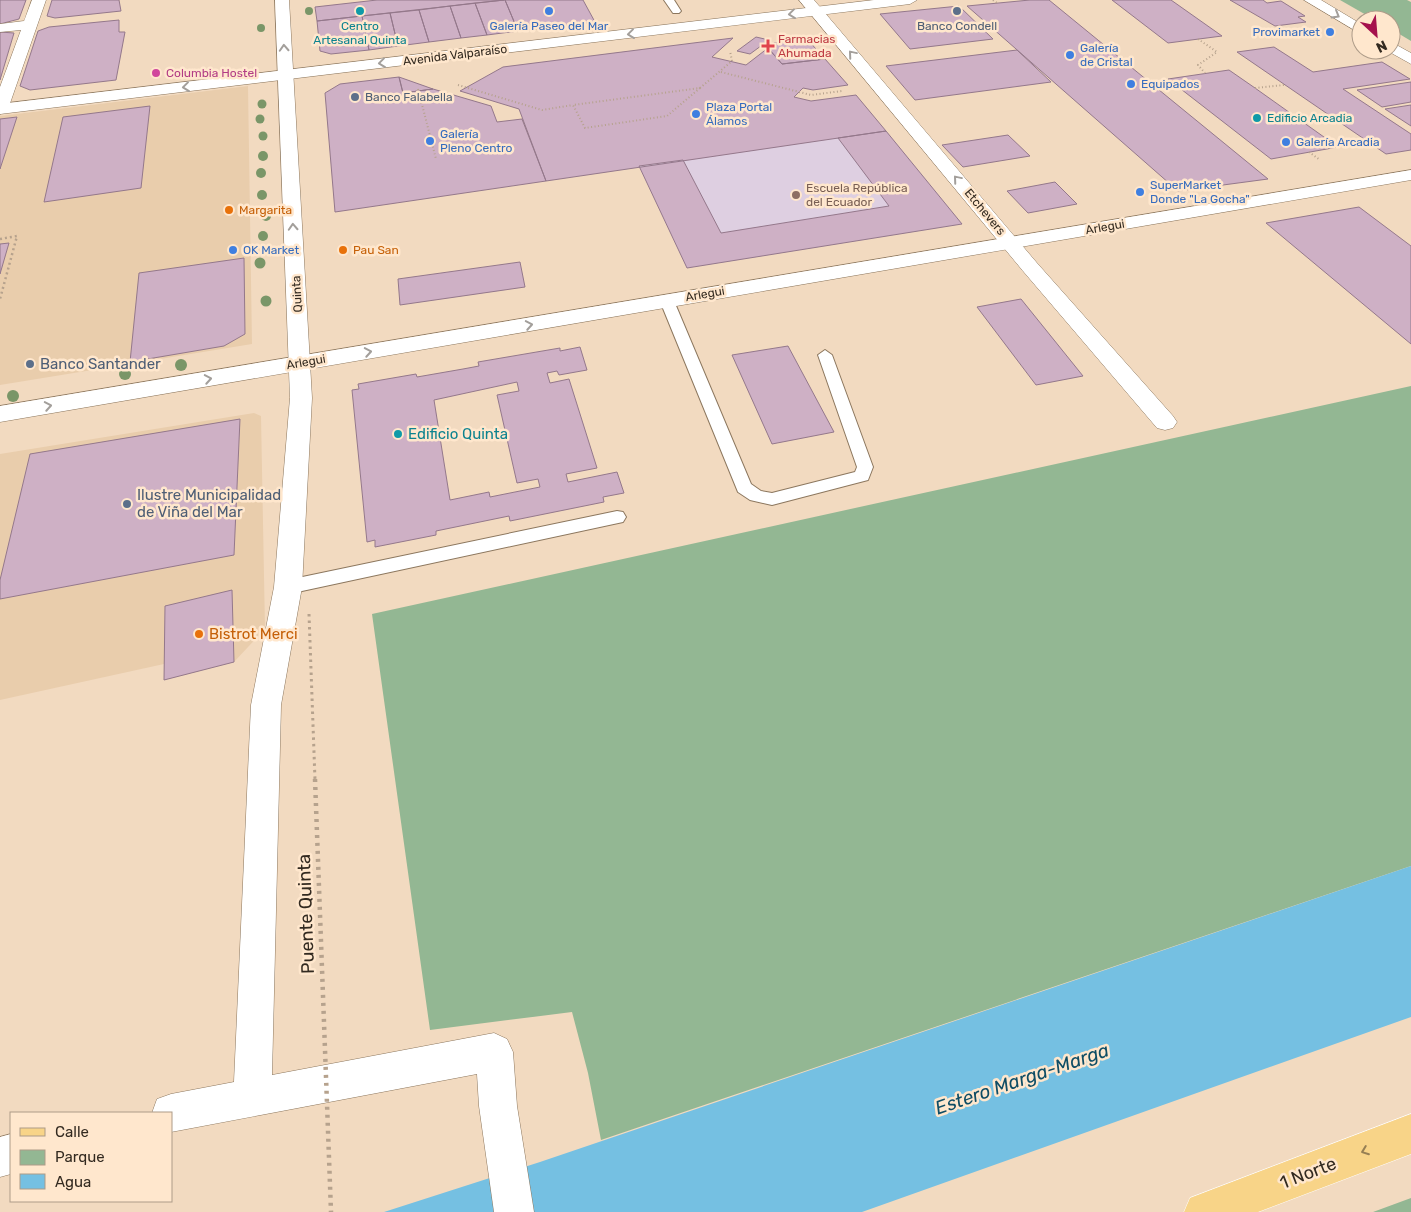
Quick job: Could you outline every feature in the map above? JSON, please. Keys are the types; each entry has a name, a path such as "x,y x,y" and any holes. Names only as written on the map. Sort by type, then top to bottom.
{"main road":[{"name":"1 Norte","path":"1204,1212 1411,1134"}],"street":[{"path":"0,109 39,0"},
{"name":"Quinta","path":"252,1096 266,705 288,587 301,398 282,0"},
{"name":"Avenida Valparaíso","path":"0,109 286,75 811,6 910,0"},
{"path":"1311,0 1351,24"},
{"name":"Etchevers","path":"811,6 1165,422"},
{"path":"0,28 29,25"},
{"name":"Arlegui","path":"0,414 1411,175"},
{"path":"172,1113 252,1096 494,1052 498,1106 514,1212"}],"lane":[{"path":"669,0 676,11"},
{"path":"666,301 744,488 756,496 772,499 862,476 865,467 825,355"},
{"path":"288,587 616,517"}],"path":[{"path":"993,0 997,3"},
{"path":"1198,39 1217,52 1198,65 1204,74"},
{"path":"573,105 585,128 667,116 732,61"},
{"path":"720,72 811,95 850,90"},
{"path":"417,83 436,160"},
{"path":"1255,88 1284,85"},
{"path":"466,88 542,110 701,88"},
{"path":"0,239 17,236 0,299"},
{"name":"Puente Quinta","path":"309,614 331,1212"}],"shaded area":[{"path":"248,86 252,344 0,385 0,116"},
{"name":"Escuela República del Ecuador","path":"886,131 962,224 687,268 639,166"},
{"path":"254,413 261,416 265,629 234,662 164,680 164,664 0,700 0,454"}],"green space":[{"path":"1340,0 1407,0 1411,2 1411,41 1401,35 1401,10 1358,10"},
{"path":"1411,386 1411,866 601,1140 588,1073 572,1012 430,1030 372,614"},
{"path":"1411,1198 1411,1212 1373,1212"}],"water":[{"name":"Estero Marga-Marga","path":"1411,866 1411,1017 862,1212 384,1212 540,1162"}],"building":[{"path":"0,0 26,0 19,19 0,24"},
{"path":"52,0 119,0 121,11 55,18 47,16"},
{"name":"Centro Artesanal Quinta","path":"377,0 504,0 317,21 315,7"},
{"name":"Galería Paseo del Mar","path":"505,0 583,0 595,22 518,31"},
{"path":"505,0 518,31 487,35 475,3"},
{"name":"Galería de Cristal","path":"1049,0 1268,179 1178,191 967,6"},
{"path":"1112,0 1171,0 1222,36 1168,43"},
{"path":"1230,0 1263,0 1267,3 1281,1 1305,16 1298,17 1306,22 1275,26"},
{"path":"475,3 487,35 461,38 450,6"},
{"path":"450,6 461,38 429,42 419,10"},
{"path":"959,6 993,39 910,49 880,14"},
{"path":"419,10 429,42 398,46 390,13"},
{"path":"390,13 398,46 369,50 362,16"},
{"path":"362,16 369,50 331,54 320,51 317,21"},
{"path":"119,20 119,32 125,32 116,80 30,90 20,86 38,31 49,27"},
{"path":"0,32 14,33 0,80"},
{"path":"756,37 769,40 750,54 737,51"},
{"name":"Plaza Portal Álamos","path":"733,38 712,57 746,65 768,48 782,64 825,59 848,85 813,90 803,88 794,97 811,101 856,95 886,131 546,181 519,109 460,91 503,67"},
{"path":"807,39 825,59 782,64 768,48 774,43"},
{"path":"1274,47 1313,72 1382,62 1410,79 1343,89 1411,134 1411,150 1386,154 1237,52"},
{"path":"1017,50 1051,82 915,100 886,66"},
{"name":"Edificio Arcadia","path":"1229,70 1338,147 1271,159 1168,79"},
{"name":"Galería Pleno Centro","path":"399,77 403,93 433,89 491,106 497,122 522,119 546,181 335,212 325,93 340,84"},
{"path":"399,77 433,89 403,93"},
{"path":"1411,82 1411,102 1382,107 1357,90"},
{"path":"1411,105 1411,126 1385,109"},
{"path":"150,106 141,188 44,202 63,117"},
{"path":"17,117 0,169 0,119"},
{"path":"886,131 962,224 687,268 639,166 683,160 721,233 889,206 838,138"},
{"path":"1008,135 1030,156 963,167 942,145"},
{"path":"1055,182 1077,204 1028,213 1007,191"},
{"path":"1359,207 1411,246 1411,344 1266,223"},
{"path":"9,243 0,274 0,244"},
{"path":"244,258 245,334 224,346 130,362 139,273"},
{"path":"520,262 525,287 400,305 398,279"},
{"path":"1021,299 1083,376 1036,385 977,307"},
{"path":"788,346 834,432 772,444 732,355"},
{"name":"Edificio Quinta","path":"580,347 587,370 559,375 557,371 547,373 550,383 569,379 597,468 566,474 568,482 617,472 624,493 603,497 604,502 510,521 509,516 436,531 436,535 375,547 375,540 367,542 352,390 359,389 358,384 416,374 417,377 463,369 479,366 478,362 560,348 560,351","holes":["517,382 519,391 497,395 517,483 538,479 540,487 490,497 489,492 450,500 434,400"]},
{"name":"Ilustre Municipalidad de Viña del Mar","path":"240,419 234,555 0,599 0,580 30,454"},
{"name":"Bistrot Merci","path":"232,590 234,662 164,680 165,606"}],"place":[{"name":"Centro Artesanal Quinta","path":"360,11"},
{"name":"Galería Paseo del Mar","path":"549,11"},
{"name":"Banco Condell","path":"957,11"},
{"name":"Provimarket","path":"1330,32"},
{"name":"Farmacias Ahumada","path":"768,46"},
{"name":"Galería de Cristal","path":"1070,55"},
{"name":"Columbia Hostel","path":"156,73"},
{"name":"Equipados","path":"1131,84"},
{"name":"Banco Falabella","path":"355,97"},
{"name":"Plaza Portal Álamos","path":"696,114"},
{"name":"Edificio Arcadia","path":"1257,118"},
{"name":"Galería Pleno Centro","path":"430,141"},
{"name":"Galería Arcadia","path":"1286,142"},
{"name":"SuperMarket Donde \"La Gocha\"","path":"1140,192"},
{"name":"Escuela República del Ecuador","path":"796,195"},
{"name":"Margarita","path":"229,210"},
{"name":"OK Market","path":"233,250"},
{"name":"Pau San","path":"343,250"},
{"name":"Banco Santander","path":"30,364"},
{"name":"Edificio Quinta","path":"398,434"},
{"name":"Ilustre Municipalidad de Viña del Mar","path":"127,504"},
{"name":"Bistrot Merci","path":"199,634"}]}
